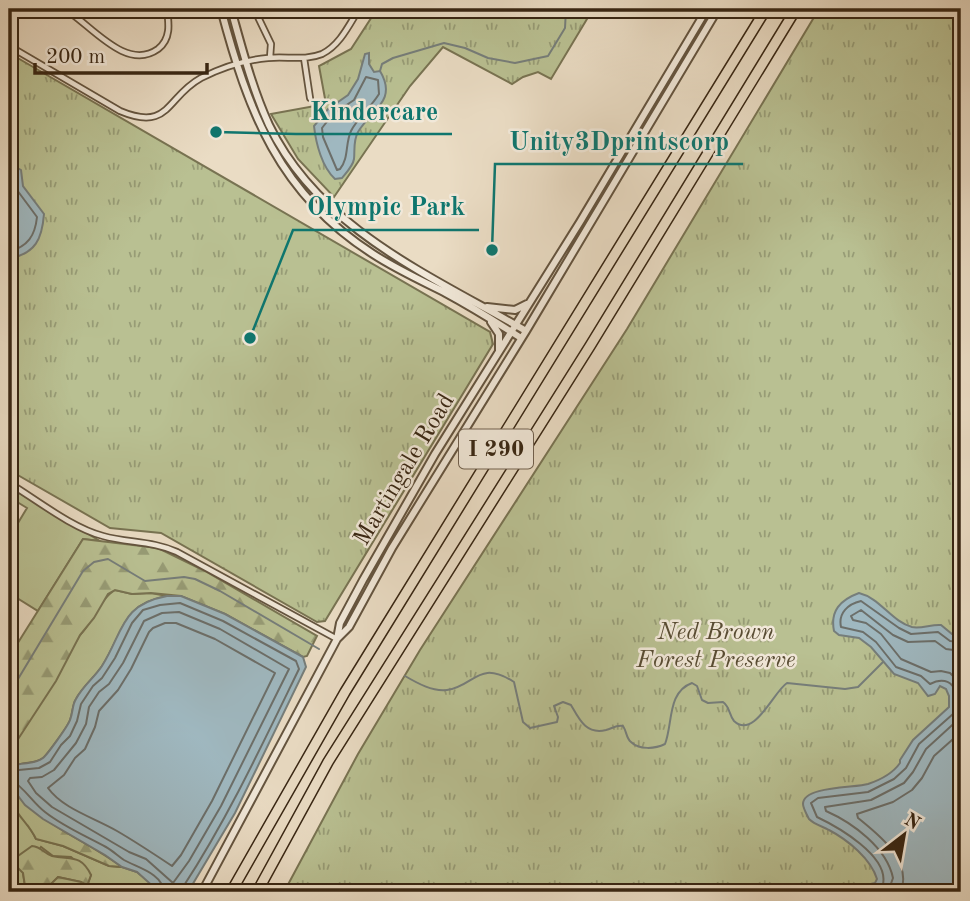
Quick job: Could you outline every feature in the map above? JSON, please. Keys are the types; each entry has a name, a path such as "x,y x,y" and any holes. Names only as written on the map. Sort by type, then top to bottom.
{"highway":[{"name":"I 290","path":"232,892 345,692 766,9"},
{"name":"I 290","path":"257,892 328,762 590,346 796,9"}],"street":[{"path":"9,28 20,9"},
{"path":"65,9 116,49 139,57 152,52 165,41 169,31 167,9"},
{"path":"221,9 250,107 288,175 309,201 373,254 488,318 514,328"},
{"path":"231,9 269,123 292,164 315,193 344,220 378,245 481,306 524,335"},
{"path":"259,9 258,17 271,44 270,58"},
{"path":"9,46 120,111 139,119 155,117 167,110 201,79 247,61 320,55 333,47 359,9"},
{"name":"Martingale Road","path":"337,639 340,623 378,553 708,9"},
{"name":"Martingale Road","path":"202,892 337,639 349,627 398,538 524,335 718,9"},
{"path":"304,58 310,97"},
{"path":"481,306 509,310 529,303"},
{"path":"488,318 499,334 499,352"},
{"path":"9,483 78,525 102,536 161,544 337,639"}],"green space":[{"path":"377,9 593,9 551,79 538,72 512,84 443,47 410,86 334,197 298,159 271,114 326,104 319,66 351,49"},
{"name":"Ned Brown Forest Preserve","path":"819,9 961,9 961,892 284,892 358,754 420,650 627,329"},
{"path":"9,53 490,332 493,344 325,621 317,622 161,533 110,528 9,470"},
{"path":"9,487 100,541 83,539 38,611 9,593 9,538 27,508 9,497"},
{"path":"83,539 158,548 205,571 317,636 307,656 303,657 225,614 181,596 132,594 115,590 108,594 80,635 56,681 9,753 9,657"},
{"path":"115,590 167,596 152,600 132,613 102,666 76,699 68,723 45,756 9,770 9,753 80,635 105,599"},
{"path":"9,784 16,809 36,839 63,846 109,866 137,872 162,892 127,892 98,887 98,891 87,886 91,875 71,857 53,856 41,847 23,873 25,886 21,892 9,892 9,839 13,829 9,811"},
{"path":"11,787 37,813 122,867 109,866 63,846 36,839 13,804"},
{"path":"32,846 52,856 79,861 91,875 87,886 58,877 43,892 21,892 25,886 23,873 11,861"},
{"path":"58,877 81,882 100,892 43,892"}],"water":[{"path":"369,53 369,64 374,72 380,71 385,81 384,98 358,132 351,167 342,178 335,179 320,155 314,126 328,109 348,95 358,79 365,54"},
{"path":"9,166 21,170 23,186 44,214 36,244 26,253 9,259"},
{"path":"859,593 912,627 941,625 952,634 961,636 961,892 818,892 822,889 849,889 875,883 877,879 870,864 851,845 809,819 803,806 805,798 820,791 868,784 886,776 900,763 913,740 949,707 946,689 940,686 935,694 928,696 918,683 894,674 871,647 859,638 839,635 834,631 835,612 838,607"},
{"path":"167,596 181,596 225,614 303,657 306,667 235,813 188,892 157,890 137,872 122,867 43,819 25,805 9,784 9,770 17,765 39,761 57,740 70,720 76,699 102,666 125,621 140,606"}],"waterway":[{"path":"380,71 382,64 393,58 444,43 488,58 515,63 548,56 565,28 566,9"},
{"path":"9,694 83,571 94,562 108,559 145,581 184,577 195,579 319,649"},
{"path":"405,676 436,690 447,690 484,673 492,673 514,682 523,722 530,728 557,722 554,706 563,702 571,705 588,728 599,731 623,726 631,742 647,748 665,744 678,694 692,683 697,686 702,700 708,703 723,702 734,721 741,725 756,719 787,683 845,689 858,687 883,662"}],"place":[{"name":"Kindercare","path":"216,132"},
{"name":"Unity3Dprintscorp","path":"492,250"},
{"name":"Olympic Park","path":"250,338"}]}
